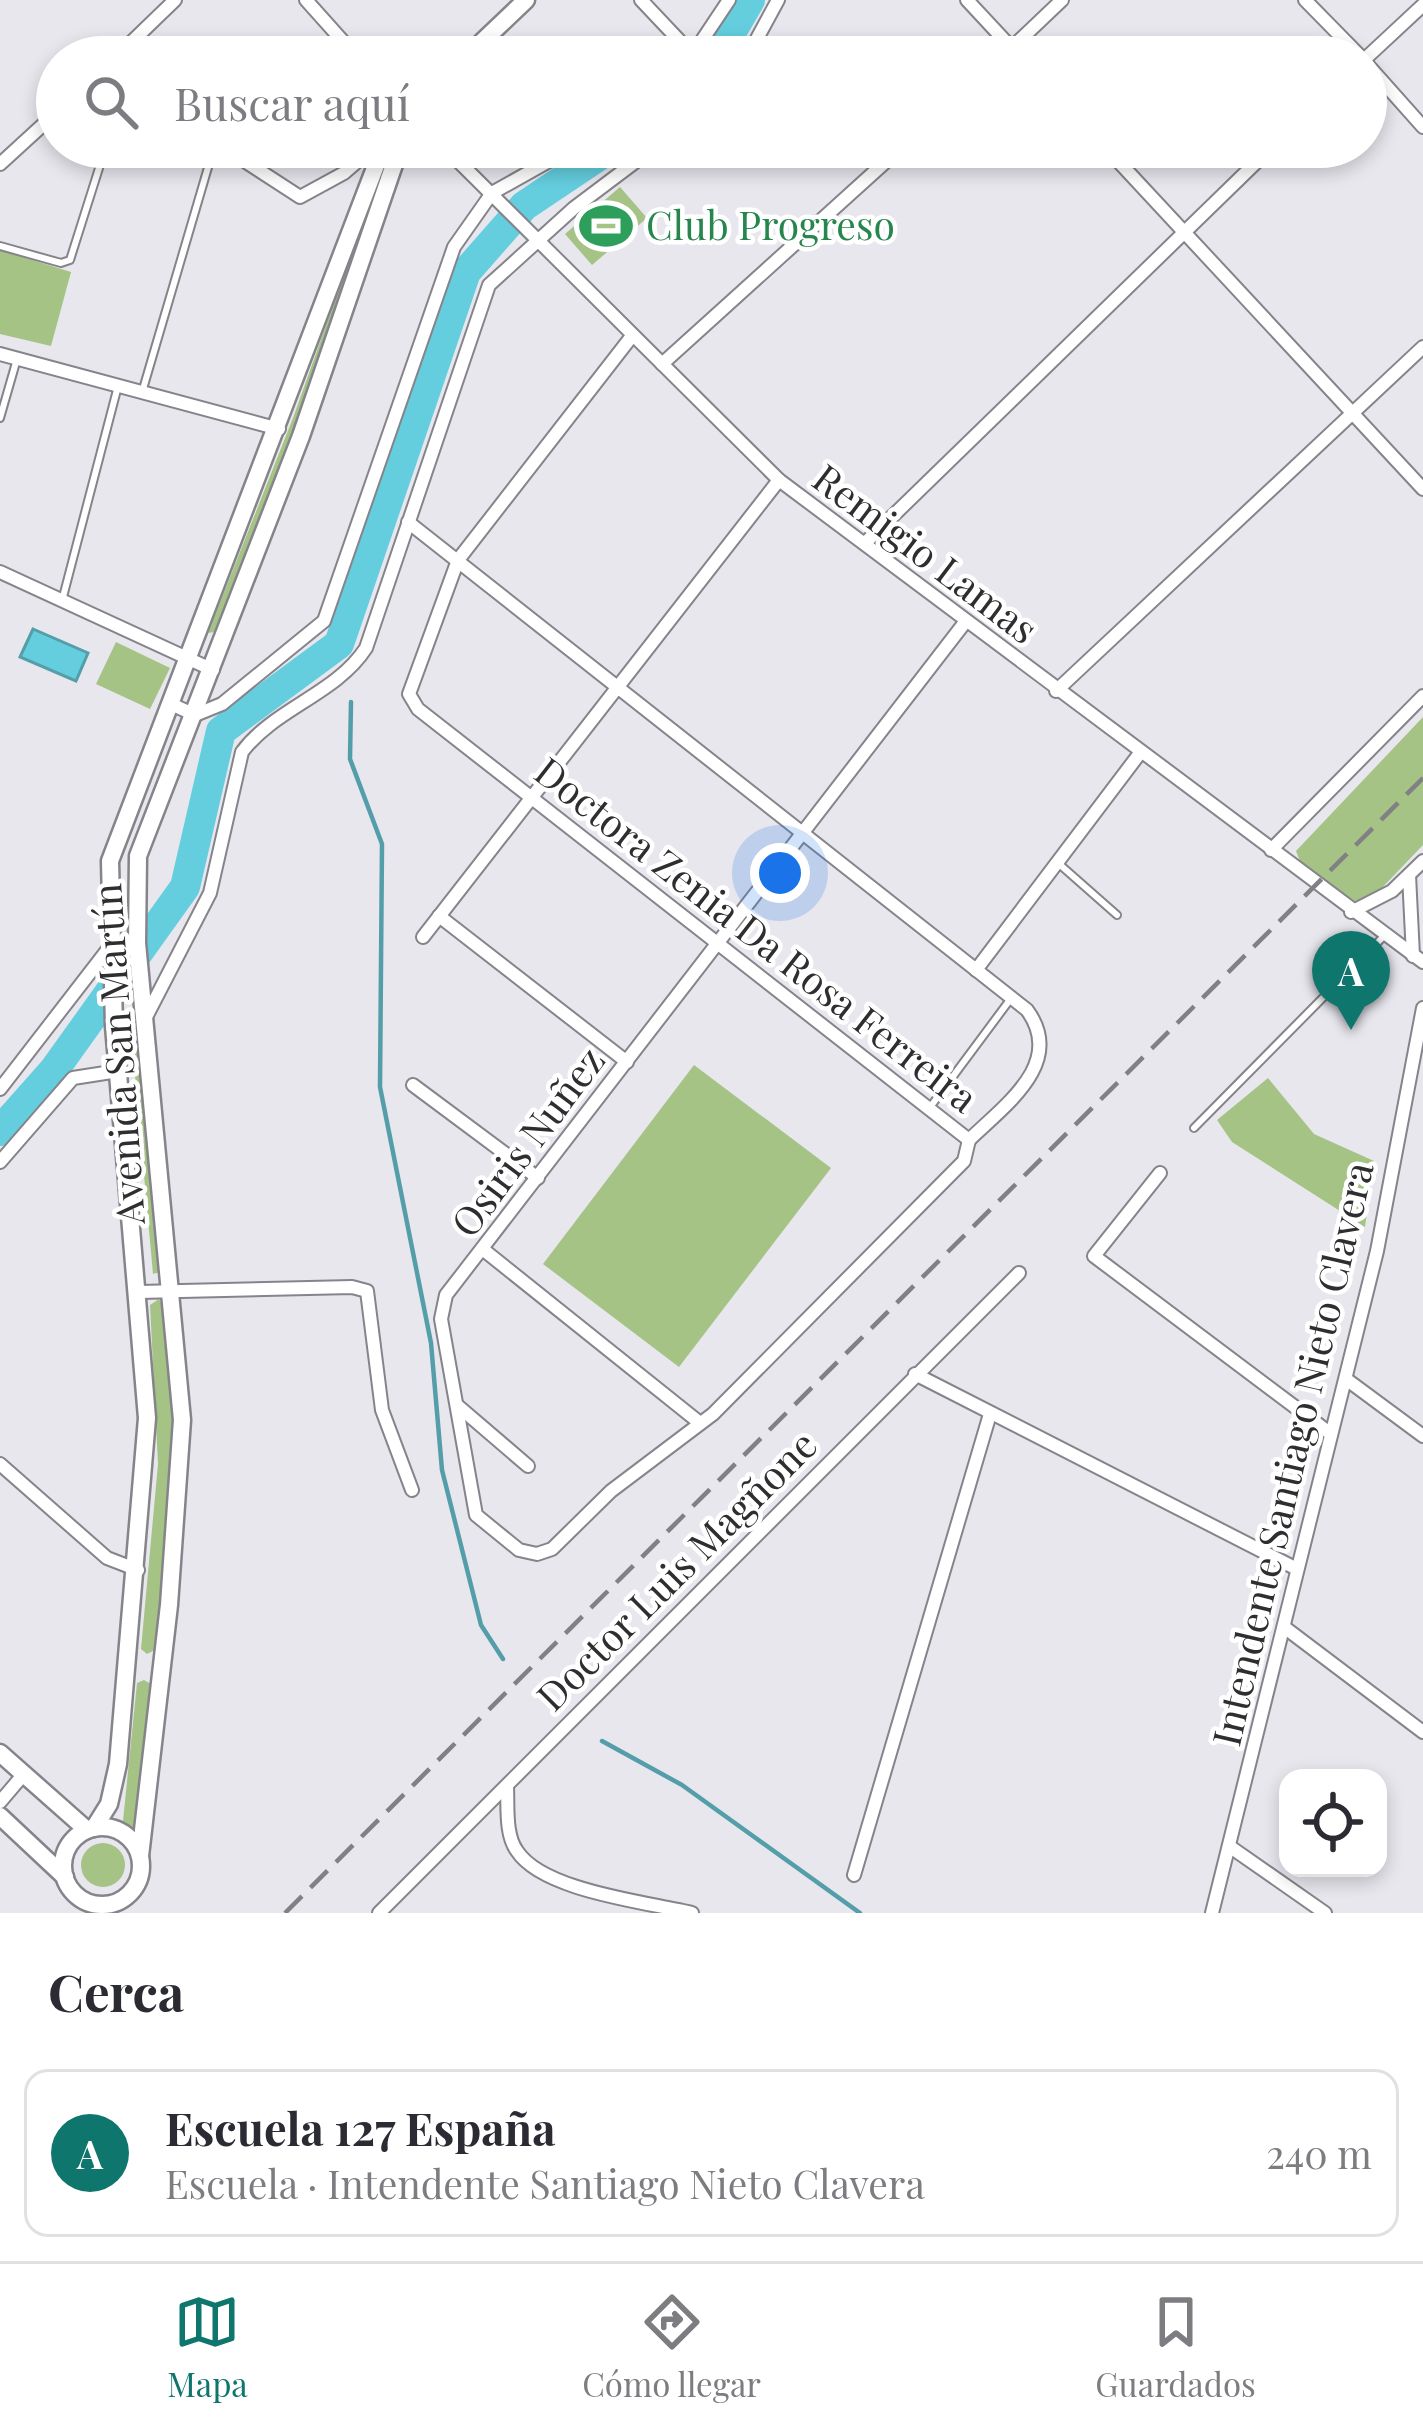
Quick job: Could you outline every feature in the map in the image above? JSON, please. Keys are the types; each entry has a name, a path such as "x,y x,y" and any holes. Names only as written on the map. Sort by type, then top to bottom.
{"street":[{"path":"138,36 175,0"},
{"path":"306,0 338,36"},
{"path":"488,36 526,0"},
{"path":"641,0 674,36"},
{"path":"705,36 729,0"},
{"path":"758,36 778,0"},
{"path":"967,0 996,36"},
{"path":"1028,36 1062,0"},
{"path":"1305,0 1341,36"},
{"path":"1387,38 1423,5"},
{"path":"1387,86 1423,127"},
{"path":"0,164 36,131"},
{"path":"250,168 286,192 309,196 349,168"},
{"name":"Avenida San Martín","path":"65,1877 65,1855 91,1829 115,1786 138,1570 148,1418 109,948 108,883 114,842 278,429 371,168"},
{"name":"Avenida San Martín","path":"130,1913 162,1672 182,1420 135,888 146,826 213,670 301,436 393,168"},
{"name":"Remigio Lamas","path":"466,168 779,480 1418,959"},
{"path":"171,704 195,715 222,704 324,621 446,264 495,196 540,168"},
{"path":"144,1014 210,893 242,752 253,737 357,661 489,285 536,237 627,168"},
{"path":"662,364 879,168"},
{"path":"1125,168 1423,489"},
{"path":"865,543 1250,168"},
{"path":"458,560 632,336"},
{"path":"1056,692 1423,347"},
{"path":"0,354 278,429"},
{"path":"423,937 779,480"},
{"path":"408,521 1012,997"},
{"name":"Doctora Zenia Da Rosa Ferreira","path":"458,560 409,694 418,709 969,1140 1034,1072 1040,1038 1036,1023 1012,997"},
{"path":"2,577 213,670"},
{"name":"Osiris Nuñez","path":"700,1423 611,1491 552,1549 537,1554 519,1550 476,1515 442,1305 966,621"},
{"path":"1271,850 1423,696"},
{"path":"976,970 1140,753"},
{"path":"1351,912 1378,900 1423,860"},
{"path":"1409,875 1418,959"},
{"path":"439,916 627,1062"},
{"path":"0,1089 109,948"},
{"name":"Intendente Santiago Nieto Clavera","path":"1212,1913 1378,1251 1423,1008"},
{"path":"0,1162 73,1078 118,1071"},
{"path":"413,1085 538,1178"},
{"path":"485,1250 700,1423 964,1161 969,1140"},
{"path":"1160,1173 1094,1256 1331,1433"},
{"name":"Doctor Luis Magñone","path":"379,1913 1019,1273"},
{"path":"139,1292 352,1287 367,1291 382,1410 412,1490"},
{"path":"915,1374 1298,1569"},
{"path":"1346,1378 1423,1436"},
{"path":"458,1405 528,1466"},
{"path":"854,1875 989,1414"},
{"path":"0,1485 5,1468 107,1558 138,1570"},
{"path":"1284,1627 1423,1732"},
{"path":"128,1668 162,1672"},
{"path":"0,1753 91,1829 126,1835 140,1856"},
{"path":"0,1802 23,1775"},
{"path":"506,1787 514,1849 531,1866 553,1880 692,1913"},
{"path":"0,1816 91,1908 114,1903 135,1888"},
{"path":"1229,1846 1324,1913"}],"lane":[{"path":"0,246 61,263 70,260 99,168"},
{"path":"142,392 211,168"},
{"path":"0,418 17,359"},
{"path":"62,601 118,386"},
{"path":"1055,860 1117,915"},
{"path":"1193,1128 1384,935"},
{"path":"929,1109 1012,997"}],"green space":[{"path":"381,171 298,421 214,632 208,633 293,418"},
{"name":"Club Progreso","path":"620,187 647,218 592,265 565,234"},
{"path":"0,250 71,272 51,346 0,334"},
{"path":"116,642 170,668 150,709 96,684"},
{"path":"1423,717 1423,845 1379,891 1355,901 1301,864 1296,851"},
{"path":"135,1032 160,1272 153,1274 133,1054"},
{"path":"694,1065 831,1168 679,1367 543,1264"},
{"path":"1268,1078 1314,1134 1374,1161 1365,1227 1232,1142 1217,1120"},
{"path":"159,1299 168,1326 174,1415 155,1650 147,1654 141,1649 158,1464 150,1305"},
{"path":"137,1683 151,1684 136,1834 123,1821"},
{"path":"103,1843 119,1849 125,1865 119,1881 103,1887 87,1881 81,1865 87,1849"}],"water":[{"path":"33,629 88,653 76,681 20,657"}],"waterway":[{"path":"729,36 750,0"},
{"path":"0,1131 54,1070 185,887 221,731 339,644 466,272 524,206 581,168"},
{"path":"351,702 350,759 382,844 380,1087 431,1343 442,1470 481,1625 503,1659"},
{"path":"602,1741 682,1785 860,1913"}],"railway":[{"path":"285,1913 1423,778"}],"place":[{"name":"Club Progreso","path":"606,226"},
{"name":"Escuela 127 España","path":"1351,1030"}]}
